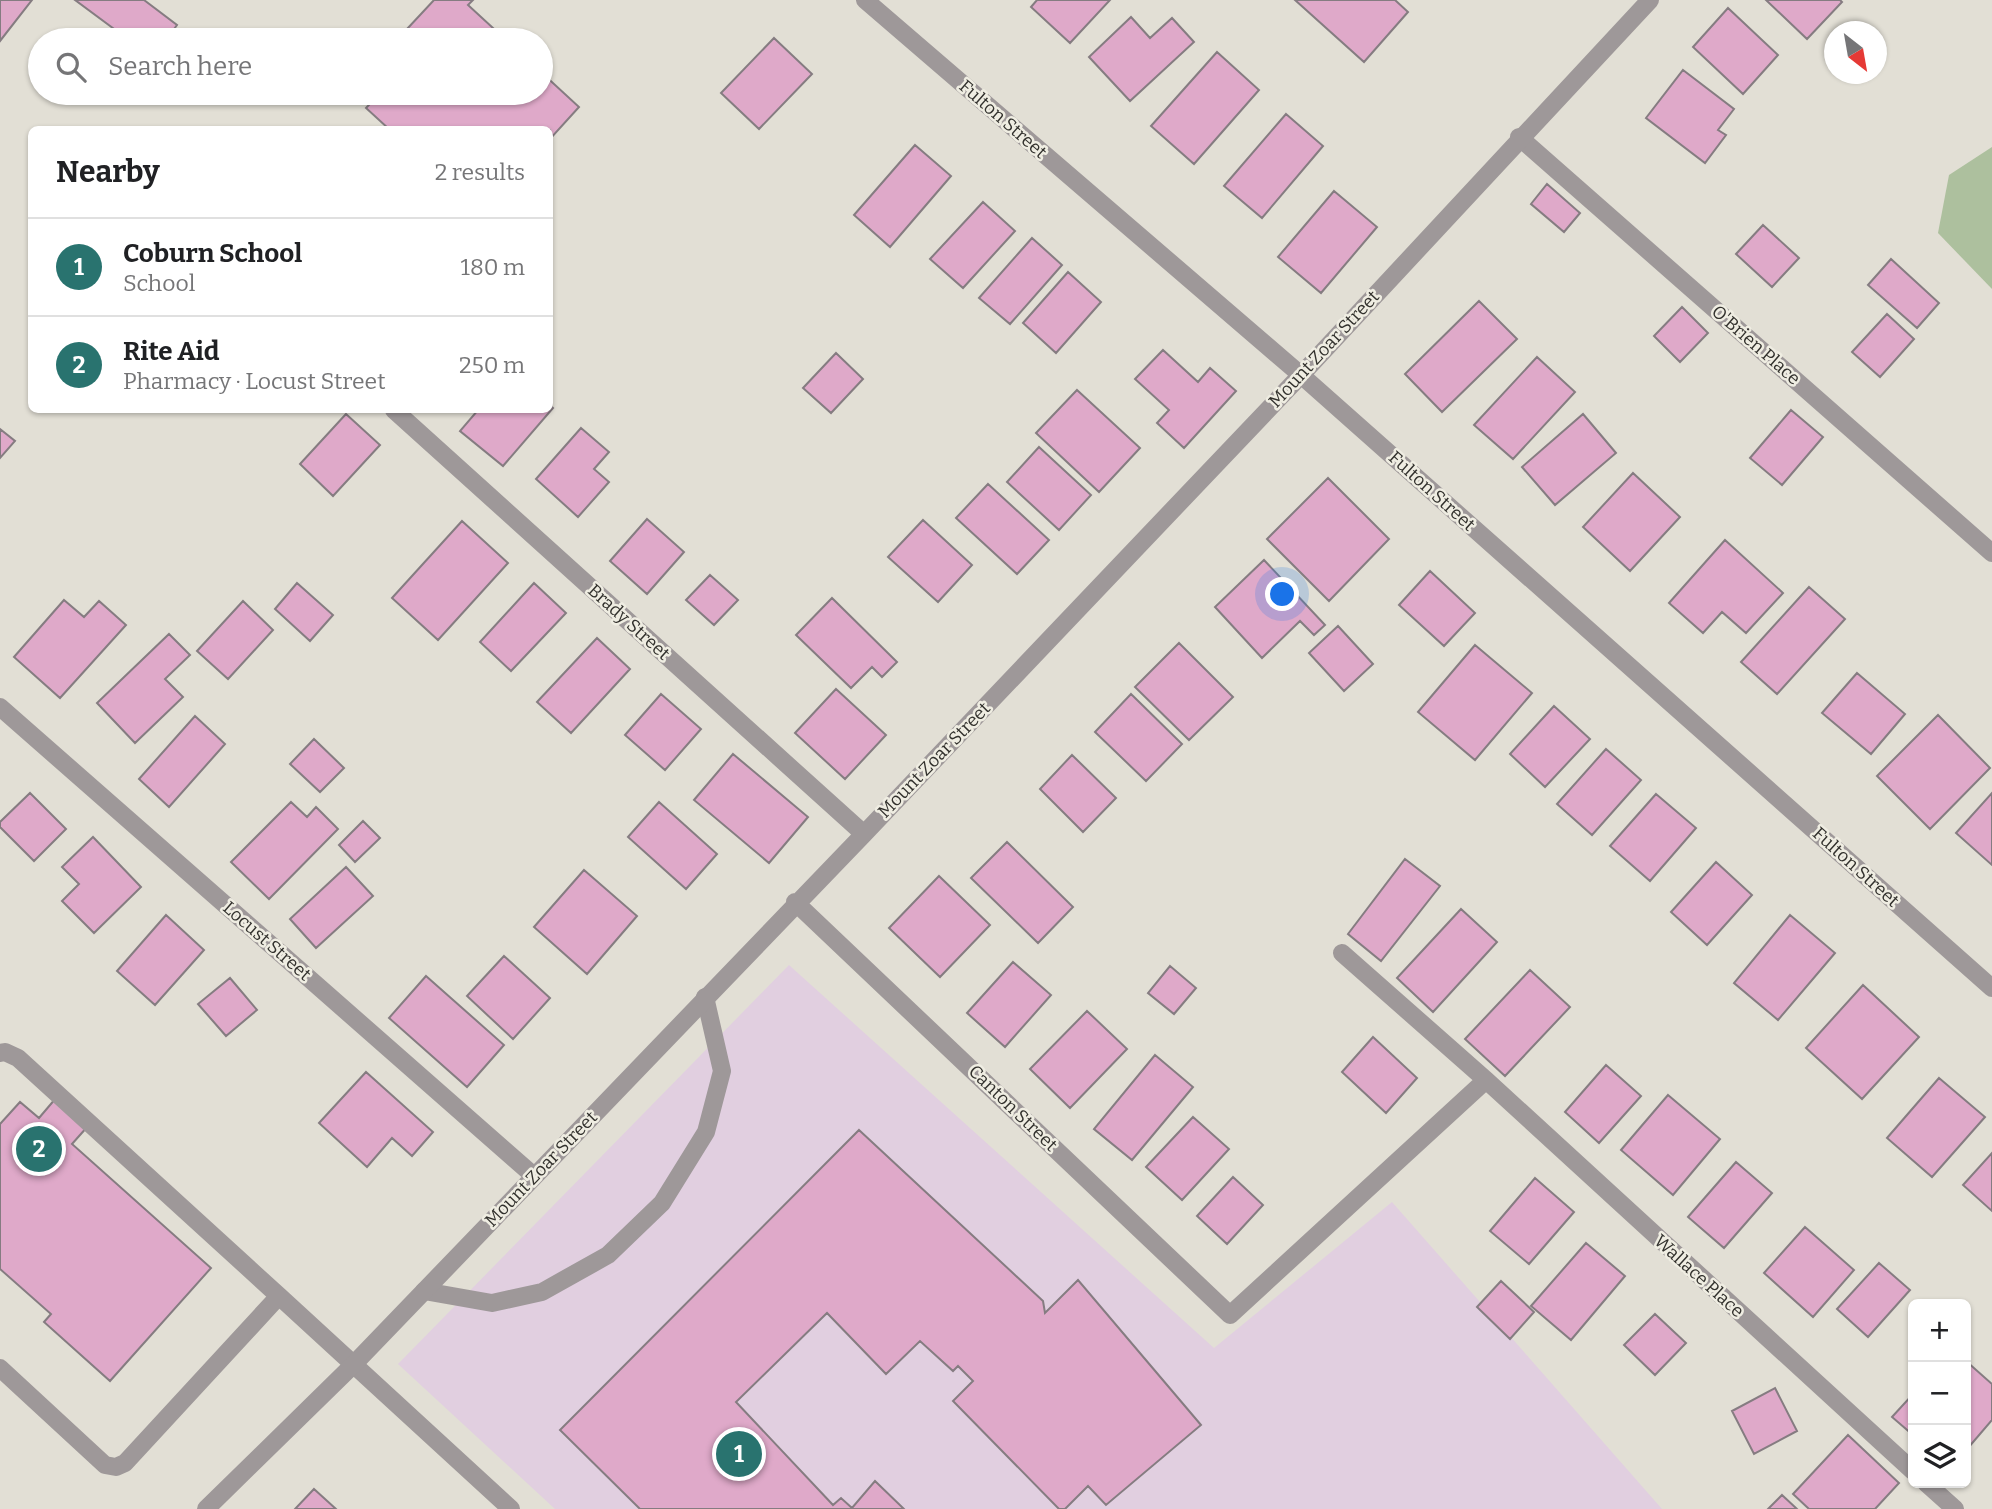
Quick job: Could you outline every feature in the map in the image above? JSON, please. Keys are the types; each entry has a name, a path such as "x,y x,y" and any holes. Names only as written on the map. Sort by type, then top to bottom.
{"street":[{"name":"Fulton Street","path":"865,0 1301,375 1992,988"},
{"name":"Mount Zoar Street","path":"206,1509 353,1366 795,902 864,834 1301,375 1519,137 1650,0"},
{"name":"O'Brien Place","path":"1519,137 1992,553"},
{"name":"Brady Street","path":"397,413 864,834"},
{"name":"Locust Street","path":"0,707 534,1176"},
{"name":"Canton Street","path":"795,902 1230,1315 1486,1080"},
{"name":"Wallace Place","path":"1342,954 1486,1080 1908,1466"},
{"path":"424,1292 492,1303 542,1292 608,1255 662,1203 706,1132 722,1071 705,997"},
{"path":"0,1053 5,1052 18,1058 511,1509"},
{"path":"0,1368 105,1465 116,1467 125,1462 279,1296"},
{"path":"1932,1488 1955,1509"}],"shaded area":[{"path":"789,965 1214,1348 1392,1202 1662,1509 555,1509 398,1364"}],"green space":[{"path":"1992,147 1992,289 1938,233 1949,175"}],"building":[{"path":"0,0 32,0 0,41"},
{"path":"75,0 144,0 177,25 175,28 113,28"},
{"path":"434,0 473,0 468,5 493,28 408,28"},
{"path":"1037,0 1110,0 1070,43 1031,7"},
{"path":"1295,0 1395,0 1408,12 1364,62"},
{"path":"1766,0 1840,0 1842,2 1807,39"},
{"path":"1728,8 1778,55 1743,94 1693,47"},
{"path":"1131,17 1150,38 1172,18 1194,42 1130,101 1089,57"},
{"path":"774,38 812,74 759,129 721,93"},
{"path":"1217,52 1259,90 1194,164 1151,126"},
{"path":"1683,70 1734,109 1718,130 1726,135 1705,163 1646,118"},
{"path":"553,83 579,107 553,136 553,126 386,126 366,108 369,105 553,105"},
{"path":"1286,114 1323,146 1262,218 1224,186"},
{"path":"915,145 951,176 890,247 854,215"},
{"path":"1547,184 1580,213 1564,232 1531,204"},
{"path":"1334,191 1377,227 1321,293 1278,257"},
{"path":"983,202 1015,231 963,288 930,259"},
{"path":"1763,225 1799,258 1772,287 1736,254"},
{"path":"1032,238 1062,265 1010,324 979,298"},
{"path":"1891,259 1939,303 1917,328 1868,285"},
{"path":"1068,272 1101,302 1056,353 1023,323"},
{"path":"1479,301 1517,339 1442,412 1405,374"},
{"path":"1682,307 1708,333 1680,362 1654,336"},
{"path":"1887,314 1914,339 1880,377 1852,352"},
{"path":"1163,350 1198,382 1210,368 1236,391 1184,448 1157,423 1169,410 1135,379"},
{"path":"836,353 863,379 831,413 803,388"},
{"path":"1537,357 1575,392 1513,459 1474,425"},
{"path":"1077,390 1140,448 1099,492 1036,433"},
{"path":"1791,410 1823,437 1782,485 1750,458"},
{"path":"475,413 549,413 503,466 460,431"},
{"path":"346,414 380,445 333,496 300,464"},
{"path":"1583,414 1616,453 1555,505 1522,467"},
{"path":"581,428 609,452 594,469 609,482 578,517 536,479"},
{"path":"0,429 15,441 0,458"},
{"path":"1039,447 1091,495 1059,530 1007,482"},
{"path":"1633,473 1680,517 1630,571 1583,527"},
{"path":"1328,478 1389,539 1329,601 1267,539"},
{"path":"988,484 1049,540 1017,574 956,518"},
{"path":"647,519 684,552 647,594 610,561"},
{"path":"923,520 972,565 938,602 888,557"},
{"path":"462,521 508,563 438,640 392,598"},
{"path":"1725,540 1783,593 1746,633 1722,612 1703,633 1669,603"},
{"path":"1264,560 1325,625 1314,635 1300,621 1262,658 1215,607"},
{"path":"1430,571 1475,613 1444,646 1399,605"},
{"path":"710,575 738,600 714,625 686,600"},
{"path":"297,583 333,615 310,641 275,609"},
{"path":"534,583 566,613 511,671 480,642"},
{"path":"1809,587 1845,619 1777,694 1741,662"},
{"path":"832,598 897,662 882,677 872,667 851,688 796,635"},
{"path":"64,600 84,617 99,601 126,625 60,698 14,657"},
{"path":"243,601 273,630 228,679 197,651"},
{"path":"1338,626 1373,664 1344,691 1309,653"},
{"path":"169,634 190,655 165,679 183,697 135,743 97,703"},
{"path":"597,638 630,669 571,733 537,702"},
{"path":"1179,643 1233,697 1189,740 1135,687"},
{"path":"1475,645 1532,693 1475,760 1418,712"},
{"path":"1857,673 1905,714 1871,754 1822,713"},
{"path":"836,689 886,735 845,779 795,733"},
{"path":"661,694 701,729 665,770 625,735"},
{"path":"1131,694 1182,744 1146,781 1095,732"},
{"path":"1554,706 1590,739 1545,787 1510,754"},
{"path":"1938,715 1990,768 1930,829 1877,776"},
{"path":"195,716 225,744 169,807 139,779"},
{"path":"314,739 344,768 320,792 290,764"},
{"path":"1606,749 1641,780 1592,835 1557,804"},
{"path":"733,754 808,817 769,863 694,800"},
{"path":"1072,755 1116,798 1083,832 1040,789"},
{"path":"30,793 66,829 34,861 0,827 0,822"},
{"path":"1992,793 1992,865 1956,833"},
{"path":"1656,794 1696,828 1650,881 1610,846"},
{"path":"291,802 307,817 316,807 338,829 269,899 231,862"},
{"path":"659,802 717,854 686,889 628,837"},
{"path":"363,821 380,838 355,862 339,845"},
{"path":"93,837 141,887 94,933 62,901 79,884 62,867"},
{"path":"1007,842 1073,907 1038,943 971,878"},
{"path":"1405,859 1440,886 1381,961 1348,934"},
{"path":"1716,862 1752,895 1707,945 1671,912"},
{"path":"346,867 373,896 316,948 290,919"},
{"path":"584,870 637,916 587,974 534,927"},
{"path":"939,876 990,925 940,977 889,928"},
{"path":"1461,909 1497,942 1433,1012 1397,978"},
{"path":"166,915 204,950 155,1005 117,971"},
{"path":"1790,915 1835,953 1778,1020 1734,983"},
{"path":"504,956 550,998 513,1039 467,996"},
{"path":"1013,962 1051,995 1005,1047 967,1013"},
{"path":"1170,966 1196,988 1174,1014 1148,993"},
{"path":"1530,970 1570,1007 1505,1076 1465,1039"},
{"path":"426,976 504,1045 467,1087 389,1018"},
{"path":"230,978 257,1010 226,1036 198,1004"},
{"path":"1863,985 1919,1037 1862,1099 1806,1048"},
{"path":"1087,1011 1127,1049 1070,1108 1030,1069"},
{"path":"1373,1037 1417,1078 1386,1113 1342,1072"},
{"path":"1155,1055 1193,1087 1132,1160 1094,1129"},
{"path":"1606,1065 1641,1096 1599,1143 1565,1112"},
{"path":"366,1072 433,1132 412,1156 392,1138 367,1167 319,1123"},
{"path":"1939,1078 1985,1117 1932,1177 1887,1138"},
{"path":"1668,1095 1720,1139 1673,1195 1621,1150"},
{"path":"56,1098 88,1126 72,1144 211,1268 110,1381 44,1322 51,1314 0,1269 0,1124 20,1102 39,1118"},
{"path":"1193,1117 1229,1149 1182,1200 1146,1167"},
{"path":"859,1130 1043,1301 1045,1313 1078,1280 1201,1425 1106,1505 1088,1486 1065,1509 1059,1509 953,1401 973,1381 958,1366 953,1371 920,1341 886,1374 827,1313 736,1402 833,1505 841,1498 852,1508 875,1481 904,1509 640,1509 560,1430"},
{"path":"1992,1153 1992,1211 1963,1185"},
{"path":"1736,1162 1772,1193 1724,1248 1688,1217"},
{"path":"1233,1177 1263,1205 1227,1244 1197,1216"},
{"path":"1535,1178 1574,1212 1529,1264 1490,1231"},
{"path":"1805,1227 1854,1270 1813,1317 1764,1273"},
{"path":"1586,1243 1625,1276 1571,1340 1531,1306"},
{"path":"1879,1263 1910,1290 1868,1337 1837,1309"},
{"path":"1501,1281 1534,1312 1510,1339 1477,1307"},
{"path":"1655,1314 1686,1343 1655,1375 1624,1345"},
{"path":"1971,1365 1992,1384 1992,1420 1971,1444"},
{"path":"1775,1388 1797,1431 1754,1454 1732,1411"},
{"path":"1908,1399 1908,1431 1892,1417"},
{"path":"1848,1435 1899,1483 1875,1509 1809,1509 1793,1494"},
{"path":"314,1489 336,1509 295,1509"},
{"path":"1782,1495 1797,1509 1768,1509"}],"place":[{"name":"Rite Aid","path":"39,1149"},
{"name":"Coburn School","path":"739,1454"}]}
